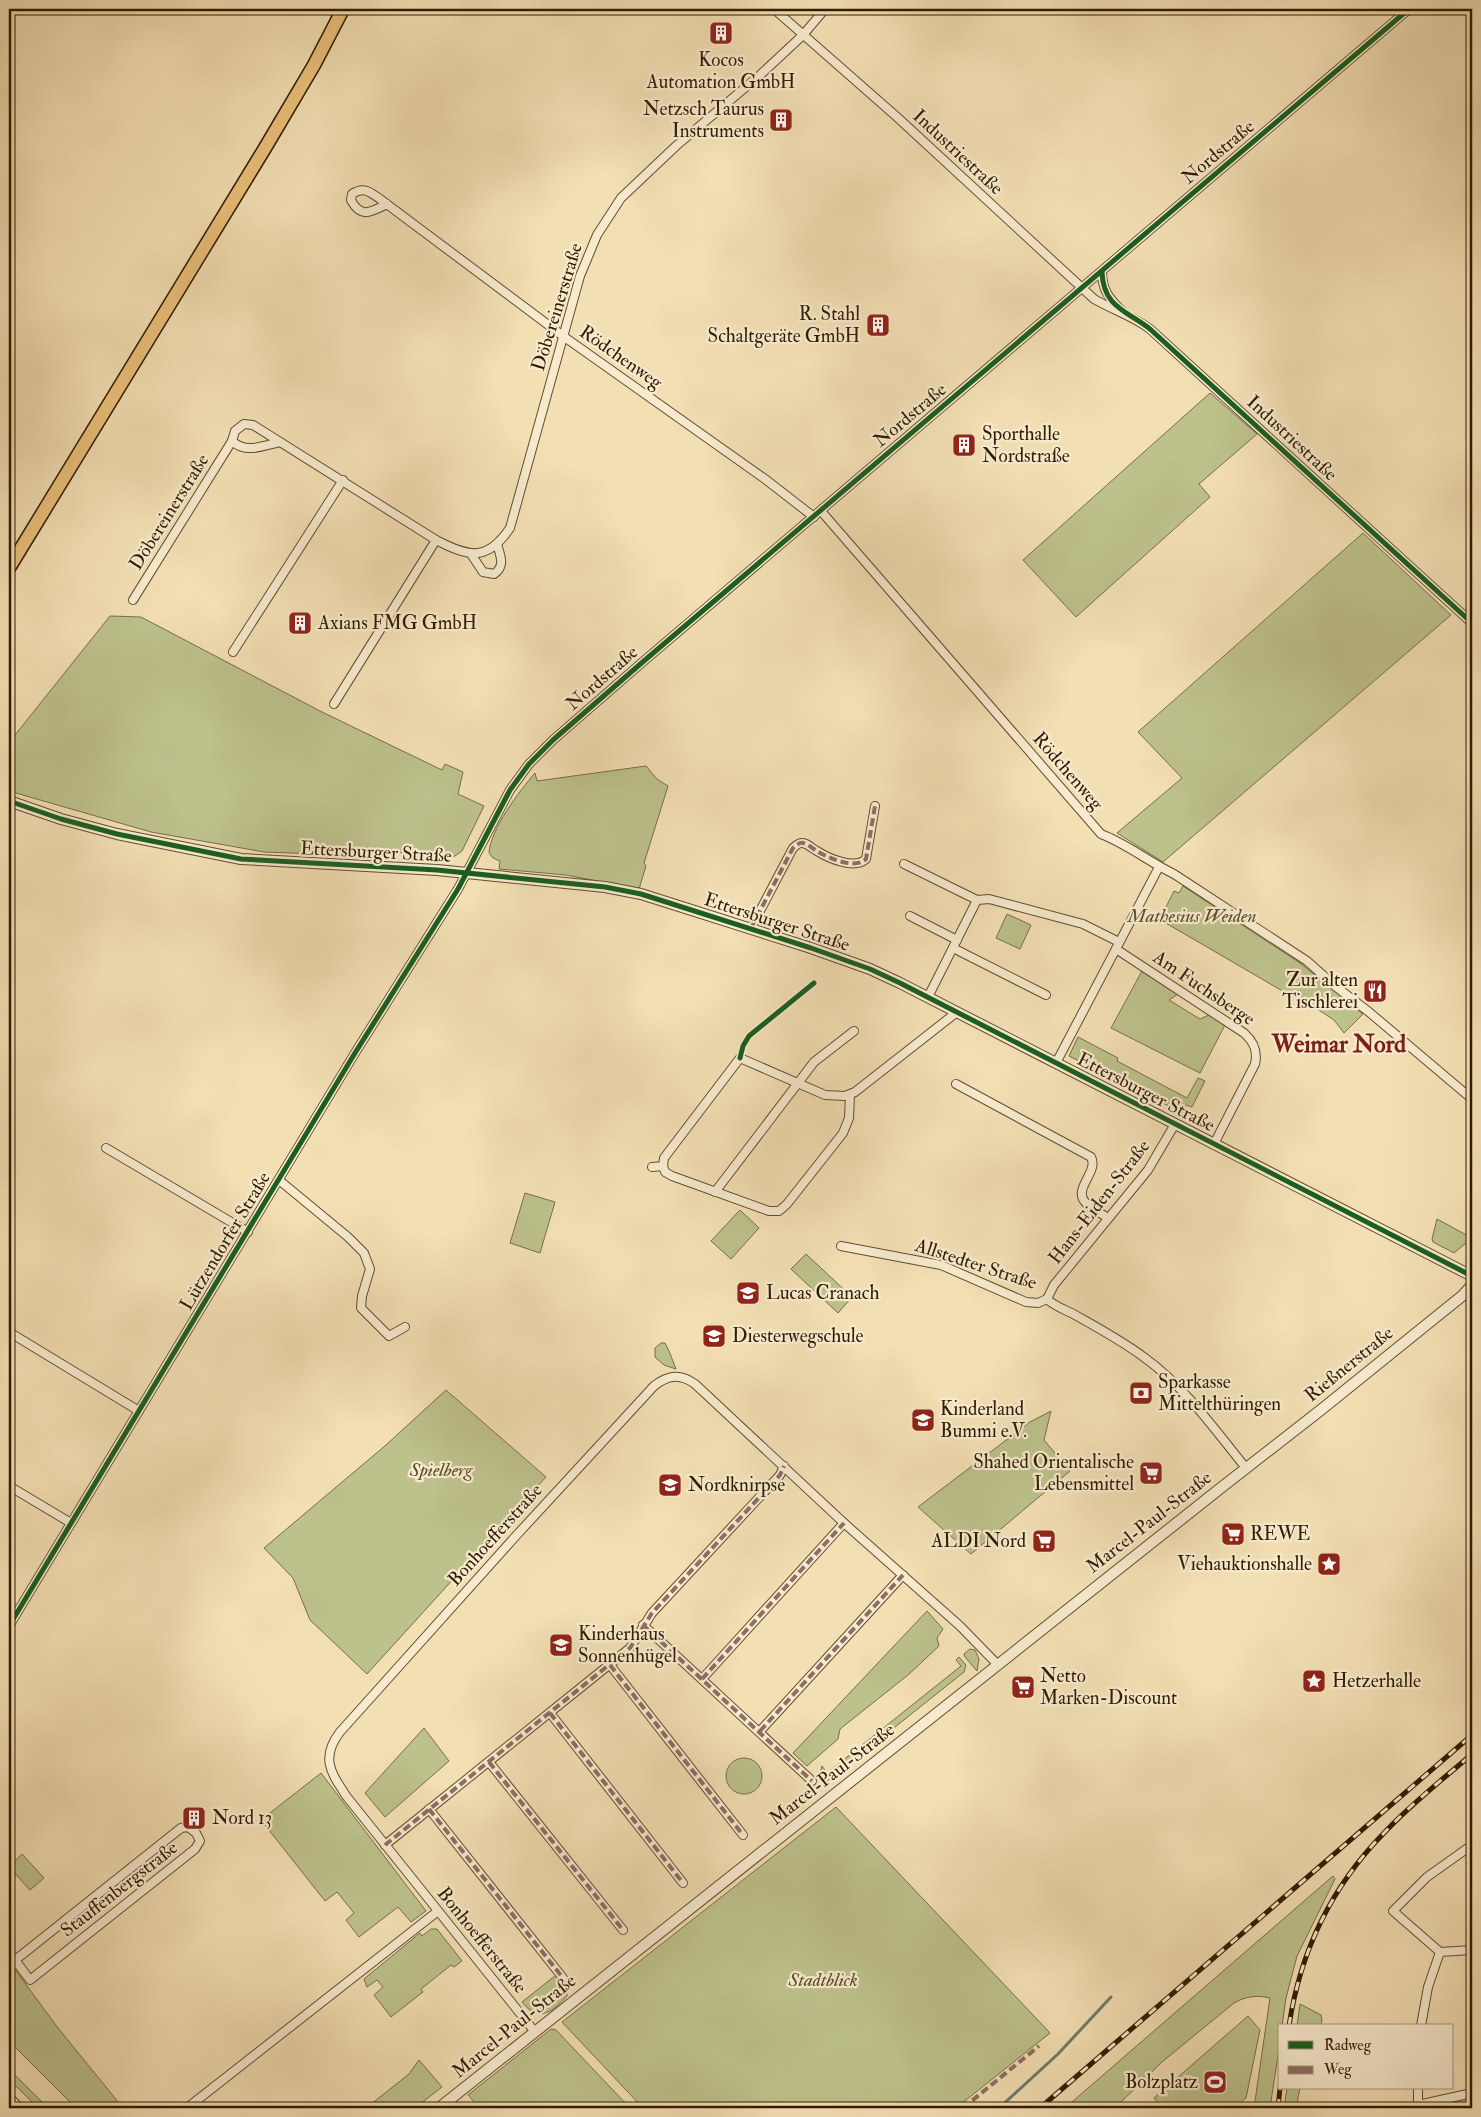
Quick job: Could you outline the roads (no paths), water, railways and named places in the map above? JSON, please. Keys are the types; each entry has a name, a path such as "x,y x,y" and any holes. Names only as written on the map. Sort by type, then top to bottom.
{"main road":[{"path":"9,568 265,148 314,65 343,9"}],"street":[{"name":"Industriestraße","path":"774,9 897,117 1094,299 1109,308 1136,318 1150,329 1472,624"},
{"name":"Döbereinerstraße","path":"497,544 510,528 580,276 597,235 621,198 676,146 760,75 802,35 825,9"},
{"name":"Nordstraße","path":"466,873 500,807 529,764 553,740 1409,9"},
{"name":"Rödchenweg","path":"387,204 563,336 764,479 814,517"},
{"name":"Industriestraße","path":"1102,272 1102,286 1109,298 1123,312"},
{"name":"Döbereinerstraße","path":"133,600 232,441 235,431 244,424 253,425 436,540 457,551 471,554"},
{"name":"Döbereinerstraße","path":"232,441 239,447 246,449 280,442"},
{"path":"233,652 343,480"},
{"name":"Rödchenweg","path":"821,511 1101,834 1118,840 1159,867 1174,874 1307,961 1472,1099"},
{"path":"334,704 436,540"},
{"path":"497,544 502,562 500,569 494,574 483,572 471,554 485,552 497,544"},
{"name":"Ettersburger Straße","path":"9,801 61,819 116,834 241,859 362,864 606,887 641,894 751,928 870,969 1472,1276"},
{"name":"Ettersburger Straße","path":"751,928 789,856 798,844 803,843 826,856 847,862 858,864 866,859 875,806"},
{"name":"Am Fuchsberge","path":"904,864 977,900 989,898 1083,924 1118,946 1250,1038 1255,1045 1257,1055 1255,1064 1214,1144"},
{"path":"1056,1063 1159,867"},
{"name":"Lützendorfer Straße","path":"9,1626 466,873"},
{"path":"928,997 977,900"},
{"path":"910,916 957,940"},
{"path":"953,948 1046,995"},
{"path":"850,1095 849,1118 843,1133 784,1208 774,1212 769,1211 665,1172 663,1166 664,1158 740,1058 825,1095 835,1097 850,1095 956,1012"},
{"path":"715,1192 814,1062 854,1030"},
{"path":"956,1084 1091,1157 1093,1167 1081,1196 1088,1205 1108,1218"},
{"name":"Hans-Eiden-Straße","path":"1048,1299 1054,1285 1148,1170 1175,1124"},
{"name":"Lützendorfer Straße","path":"106,1148 248,1232"},
{"path":"652,1167 663,1166"},
{"name":"Lützendorfer Straße","path":"280,1180 307,1201 364,1253 370,1269 362,1296 361,1308 389,1336 405,1327"},
{"name":"Allstedter Straße","path":"841,1246 941,1265 1026,1302 1038,1302 1048,1299 1052,1304 1074,1314 1130,1348 1159,1369 1180,1388 1246,1468"},
{"name":"Rießnerstraße","path":"1246,1468 1462,1296 1472,1285"},
{"path":"9,1332 139,1411"},
{"name":"Bonhoefferstraße","path":"535,2032 384,1846 333,1775 328,1758 334,1739 514,1538 654,1386 664,1378 677,1376 688,1379 844,1523 965,1631 998,1665"},
{"path":"384,1846 630,1648 652,1612 780,1474 784,1466"},
{"name":"Marcel-Paul-Straße","path":"439,2108 1246,1468"},
{"path":"9,1486 72,1522"},
{"path":"702,1679 844,1523"},
{"path":"760,1731 903,1574"},
{"path":"643,1625 812,1780"},
{"path":"610,1665 743,1835"},
{"path":"550,1712 682,1883"},
{"path":"490,1762 623,1930"},
{"name":"Marcel-Paul-Straße","path":"429,1809 563,1978"},
{"name":"Stauffenbergstraße","path":"188,1827 196,1833 200,1841 195,1849 30,1980 12,1962 181,1828 188,1827"},
{"path":"1472,1845 1427,1876 1394,1911 1440,1952 1472,1950"},
{"path":"187,2108 438,1911"},
{"path":"1421,2024 1428,1987 1440,1952"},
{"path":"1418,2090 1418,2107 1472,2093"},
{"path":"9,2097 20,2108"}],"waterway":[{"path":"999,2108 1058,2054 1111,1997"}],"railway":[{"path":"1040,2108 1472,1735"},
{"path":"1289,2024 1301,1972 1310,1946 1334,1898 1349,1875 1365,1853 1394,1822 1472,1754"},
{"path":"1278,2108 1280,2090"}],"place":[{"name":"Kocos Automation GmbH","path":"721,33"},
{"name":"Netzsch Taurus Instruments","path":"781,120"},
{"name":"R. Stahl Schaltgeräte GmbH","path":"878,325"},
{"name":"Sporthalle Nordstraße","path":"964,445"},
{"name":"Axians FMG GmbH","path":"300,623"},
{"name":"Zur alten Tischlerei","path":"1375,991"},
{"name":"Lucas Cranach","path":"748,1293"},
{"name":"Diesterwegschule","path":"714,1336"},
{"name":"Sparkasse Mittelthüringen","path":"1141,1393"},
{"name":"Kinderland Bummi e.V.","path":"923,1420"},
{"name":"Shahed Orientalische Lebensmittel","path":"1151,1473"},
{"name":"Nordknirpse","path":"670,1485"},
{"name":"REWE","path":"1233,1534"},
{"name":"ALDI Nord","path":"1044,1541"},
{"name":"Viehauktionshalle","path":"1329,1564"},
{"name":"Kinderhaus Sonnenhügel","path":"561,1645"},
{"name":"Hetzerhalle","path":"1314,1681"},
{"name":"Netto Marken-Discount","path":"1023,1687"},
{"name":"Nord 13","path":"194,1818"},
{"name":"Bolzplatz","path":"1215,2082"}],"district":[{"name":"Weimar Nord","path":"1339,1044"}],"park label":[{"name":"Mathesius Weiden","path":"1192,916"},
{"name":"Spielberg","path":"441,1470"},
{"name":"Stadtblick","path":"823,1980"}]}
